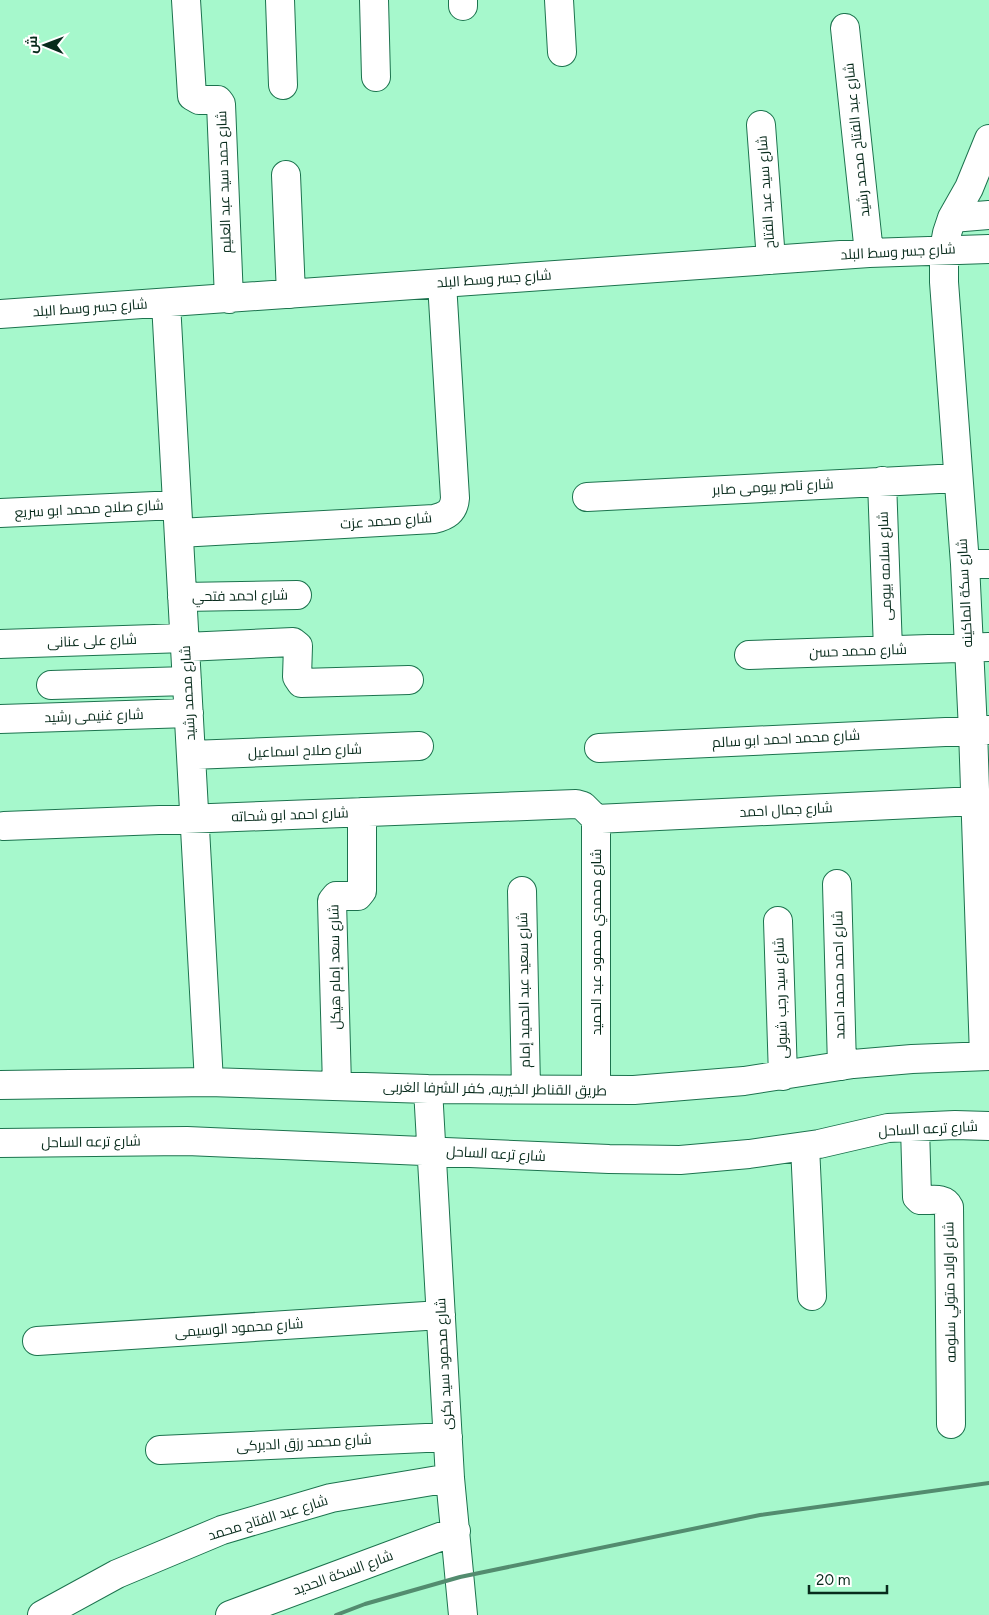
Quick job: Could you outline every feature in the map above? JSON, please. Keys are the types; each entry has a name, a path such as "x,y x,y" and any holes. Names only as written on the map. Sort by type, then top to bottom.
{"street":[{"name":"شارع حمد سيد عبد العليم","path":"186,0 192,96 199,100 218,100 221,104 229,299"},
{"path":"280,0 283,85"},
{"path":"374,0 376,77"},
{"path":"559,0 562,52"},
{"name":"شارع عبد الفتاح محمد رشيد","path":"845,28 869,253"},
{"name":"شارع سيد عبد الفتاح","path":"761,126 771,260"},
{"name":"شارع سكة الماكينه","path":"987,1056 976,801 981,730 977,564 958,478 944,282 944,249 952,218 969,188 989,139"},
{"path":"286,175 291,294"},
{"path":"952,218 989,215"},
{"name":"شارع جسر وسط البلد","path":"0,314 869,253 989,249"},
{"name":"شارع محمد عزت","path":"179,534 434,519 450,513 455,506 455,498 442,283"},
{"name":"شارع محمد رشيد","path":"166,303 209,1082"},
{"name":"شارع ناصر بيومى صابر","path":"587,497 958,478"},
{"name":"شارع سلامه بيومى","path":"882,482 888,650"},
{"name":"شارع صلاح محمد ابو سريع","path":"0,514 177,505"},
{"name":"شارع احمد فتحي","path":"182,597 297,595"},
{"name":"شارع على عنانى","path":"0,644 292,642 298,646 297,677 301,683 409,680"},
{"name":"شارع محمد حسن","path":"749,656 979,647"},
{"path":"52,685 187,681"},
{"name":"شارع غنيمى رشيد","path":"0,719 189,713"},
{"name":"شارع محمد احمد ابو سالم","path":"598,748 981,730"},
{"name":"شارع صلاح اسماعيل","path":"191,755 419,746"},
{"name":"شارع جمال احمد","path":"586,812 976,801"},
{"name":"شارع احمد ابو شحاته","path":"4,826 362,812 586,812"},
{"name":"شارع سعد إمام هيكل","path":"337,1086 332,900 336,896 358,896 362,890 362,812"},
{"name":"شارع محمدي محمود عبد الحميد","path":"586,812 596,1090"},
{"name":"شارع احمد محمد احمد","path":"837,884 842,1066"},
{"name":"شارع سعيد عبد الحميد إمام","path":"522,891 526,1089"},
{"name":"شارع سيد رجب شبولى","path":"778,921 783,1076"},
{"name":"طريق القناطر الخيريه, كفر الشرفا الغربى","path":"0,1085 209,1082 428,1089 634,1090 744,1081 842,1066 912,1059 987,1056"},
{"name":"شارع محمود سيد بكرى","path":"428,1089 450,1478 464,1615"},
{"name":"شارع ترعه الساحل","path":"0,1143 187,1141 431,1147 609,1159 680,1160 750,1154 805,1146 888,1128 989,1126"},
{"name":"شارع اولاد متولي سلومه","path":"915,1127 917,1196 920,1200 944,1200 949,1206 951,1424"},
{"path":"805,1146 812,1296"},
{"name":"شارع محمود الوسيمى","path":"37,1341 440,1315"},
{"name":"شارع محمد رزق الدبركى","path":"160,1450 448,1437"},
{"name":"شارع عبد الفتاح محمد","path":"42,1615 117,1574 222,1530 331,1498 450,1478"},
{"name":"شارع السكة الحديد","path":"230,1615 456,1532"}],"railway":[{"path":"336,1615 365,1604 460,1577 760,1515 989,1483"}]}
